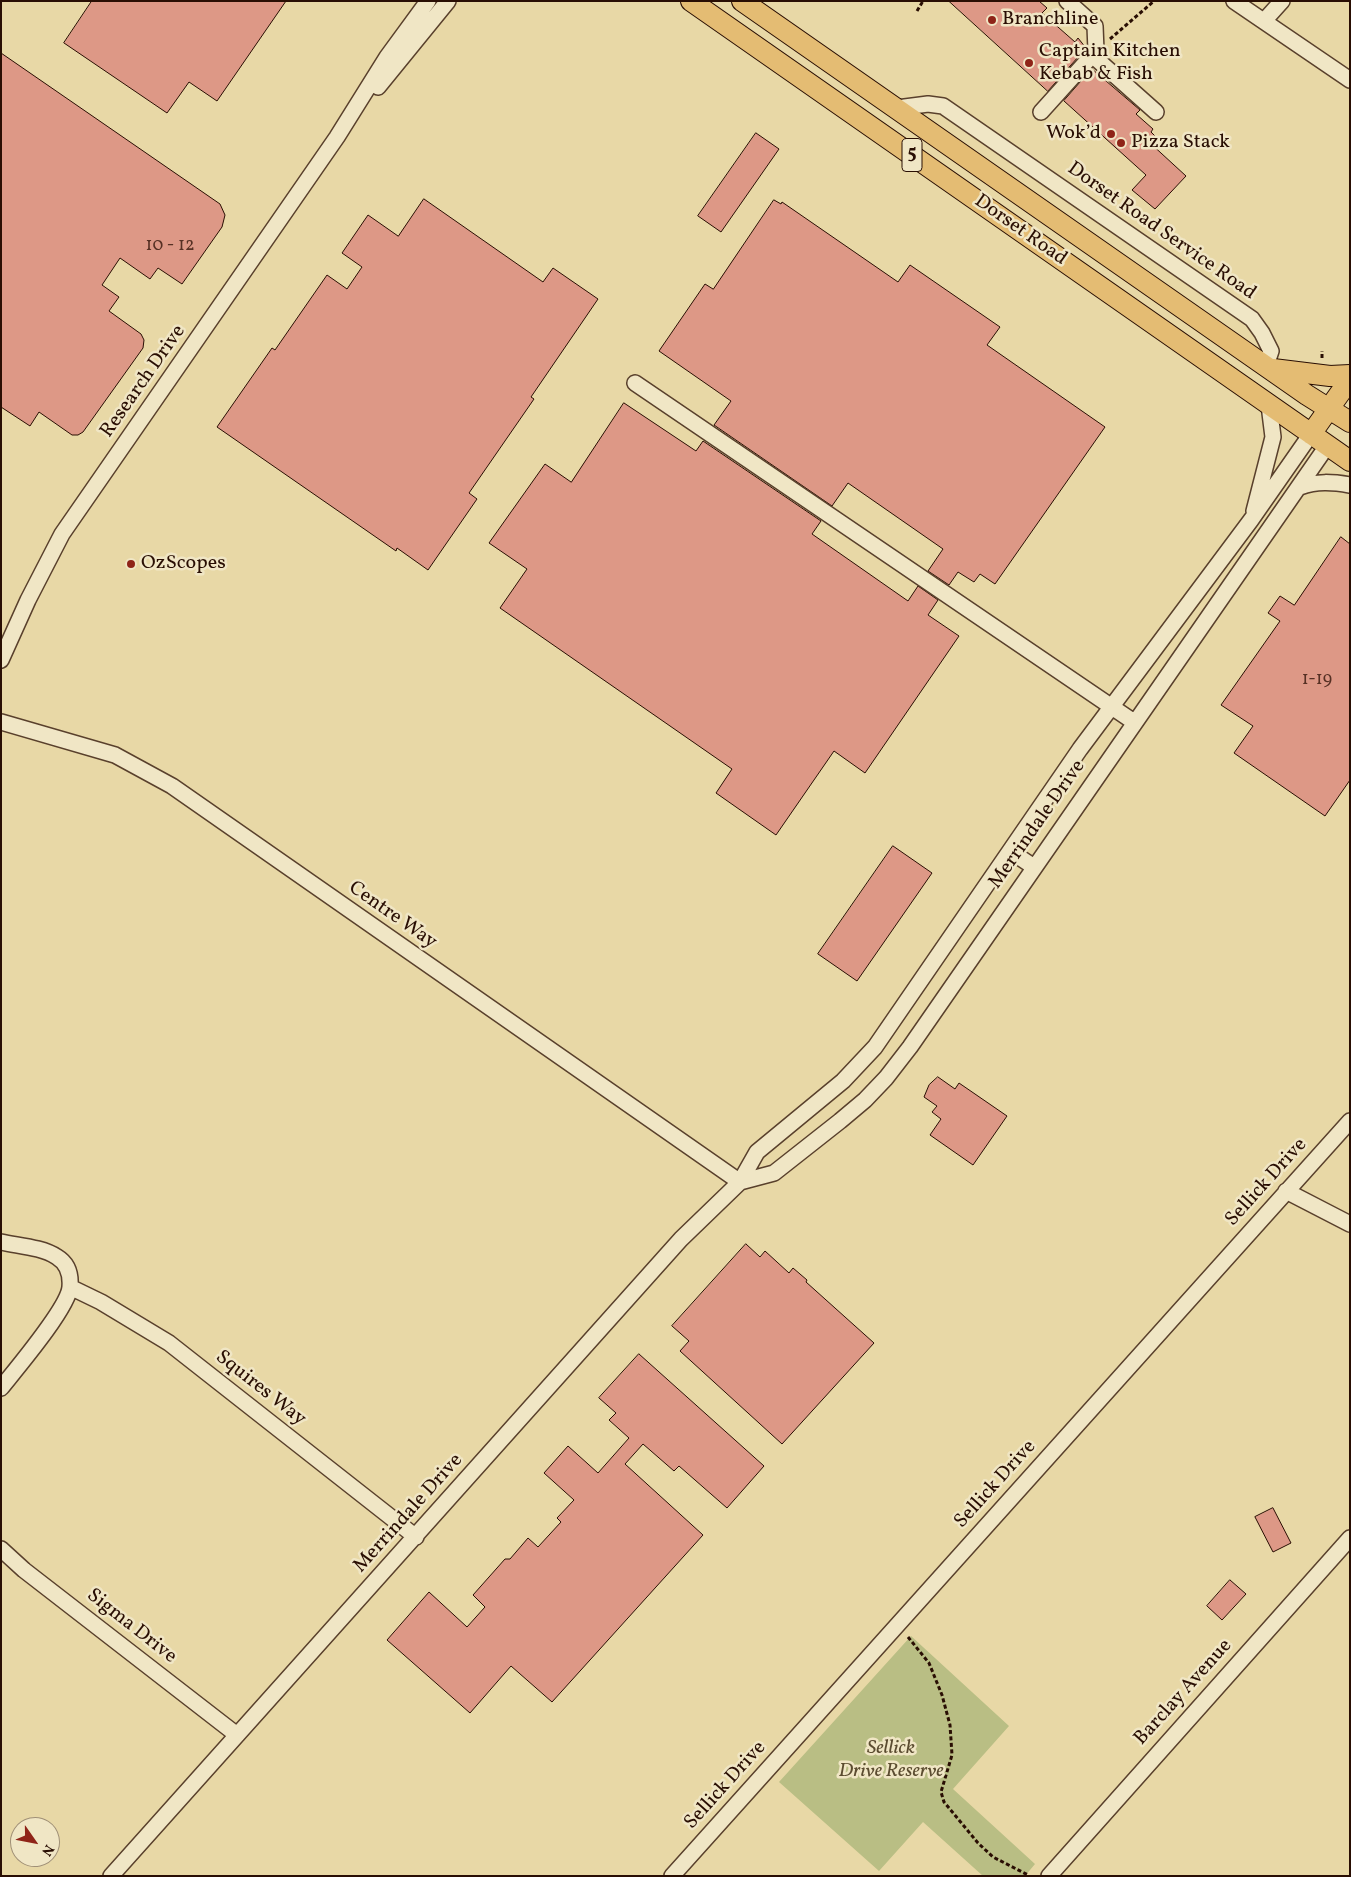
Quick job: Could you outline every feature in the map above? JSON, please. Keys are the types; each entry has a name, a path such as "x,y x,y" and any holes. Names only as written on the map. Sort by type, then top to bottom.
{"main road":[{"name":"Dorset Road","path":"691,1 1350,460"},
{"name":"Dorset Road","path":"742,1 1268,368 1343,414"},
{"path":"849,112 866,88"},
{"path":"1268,368 1330,376 1350,374"},
{"path":"1319,440 1343,414 1350,379"}],"street":[{"name":"Research Drive","path":"1,660 28,600 62,534 337,136 387,57 428,1"},
{"name":"Research Drive","path":"337,136 448,1"},
{"path":"1042,112 1094,53 1095,26 1067,1"},
{"path":"1234,1 1350,80"},
{"path":"1264,22 1282,1"},
{"path":"1094,53 1156,112"},
{"name":"Dorset Road Service Road","path":"897,108 928,104 943,106 1252,319 1272,351 1268,368"},
{"path":"635,383 1134,722"},
{"path":"1252,520 1273,437 1269,405"},
{"name":"Merrindale Drive","path":"740,1182 774,1173 865,1100 886,1078 910,1047 1134,722 1300,487 1319,440"},
{"name":"Merrindale Drive","path":"111,1876 682,1240 740,1182 756,1152 843,1081 875,1047 1110,706 1252,520 1319,440"},
{"path":"1300,487 1313,482 1350,485"},
{"name":"Centre Way","path":"1,722 115,755 172,786 740,1182"},
{"path":"1010,851 1034,867"},
{"name":"Sellick Drive","path":"672,1876 1350,1121"},
{"path":"1286,1191 1350,1224"},
{"path":"1,1242 46,1252 57,1257 66,1265 70,1274 70,1287 66,1300 1,1388"},
{"name":"Squires Way","path":"70,1287 101,1302 169,1343 416,1537"},
{"name":"Barclay Avenue","path":"1049,1876 1350,1538"},
{"name":"Sigma Drive","path":"1,1549 24,1570 237,1735"}],"path":[{"path":"917,11 923,1"},
{"path":"1094,53 1154,1"},
{"path":"908,1637 928,1663 942,1695 950,1725 952,1755 941,1792 944,1802 978,1844 993,1857 1028,1875"}],"green space":[{"name":"Sellick Drive Reserve","path":"911,1636 1009,1726 953,1789 1035,1864 1025,1876 983,1876 923,1822 879,1871 779,1782"}],"building":[{"path":"92,1 286,1 217,101 189,82 167,113 64,43"},
{"path":"949,1 1039,1 1047,8 1042,13 1075,42 1078,38 1086,48 1048,91"},
{"path":"1,53 220,204 225,215 222,227 182,284 158,268 150,279 120,258 102,285 119,297 109,311 141,334 144,340 143,348 83,432 78,435 72,435 39,412 30,426 1,407"},
{"path":"1092,69 1140,110 1136,114 1153,129 1151,132 1155,136 1149,142 1186,176 1155,209 1132,190 1146,175 1064,101"},
{"path":"756,133 779,149 721,232 698,216"},
{"path":"424,199 543,282 553,268 598,299 531,397 534,399 469,493 477,499 428,570 397,548 396,551 217,427 272,348 275,350 327,275 347,289 362,267 342,253 368,215 398,236"},
{"path":"774,200 781,204 782,202 898,282 910,265 1000,327 987,345 1105,427 995,584 980,574 974,582 958,572 949,585 928,571 943,549 848,483 832,506 714,425 731,401 659,351 705,284 713,289"},
{"path":"624,403 696,451 703,441 821,521 812,534 908,601 918,586 938,600 928,615 959,636 865,773 834,751 776,835 716,793 732,769 500,608 527,569 489,543 545,464 571,482"},
{"path":"1341,537 1350,544 1350,780 1325,816 1234,753 1253,726 1221,705 1280,621 1268,613 1280,596 1294,605"},
{"path":"893,846 932,873 857,981 818,954"},
{"path":"938,1077 955,1089 959,1083 1007,1116 973,1165 930,1135 941,1119 932,1112 937,1106 924,1097 929,1085"},
{"path":"746,1244 760,1257 765,1251 789,1273 793,1268 874,1343 782,1444 680,1351 689,1341 672,1326"},
{"path":"639,1354 764,1466 727,1508 679,1466 674,1471 643,1444 625,1464 703,1535 552,1702 511,1666 470,1713 387,1640 429,1592 467,1627 485,1607 473,1595 505,1559 510,1559 528,1538 538,1547 561,1522 557,1518 574,1500 544,1473 568,1446 598,1473 629,1438 609,1420 616,1413 599,1398"},
{"path":"1273,1508 1291,1543 1273,1552 1255,1517"},
{"path":"1230,1580 1246,1594 1222,1620 1207,1606"}],"place":[{"name":"Branchline","path":"992,20"},
{"name":"Captain Kitchen Kebab & Fish","path":"1029,63"},
{"name":"Wok’d","path":"1111,134"},
{"name":"Pizza Stack","path":"1121,143"},
{"name":"OzScopes","path":"131,564"}]}
